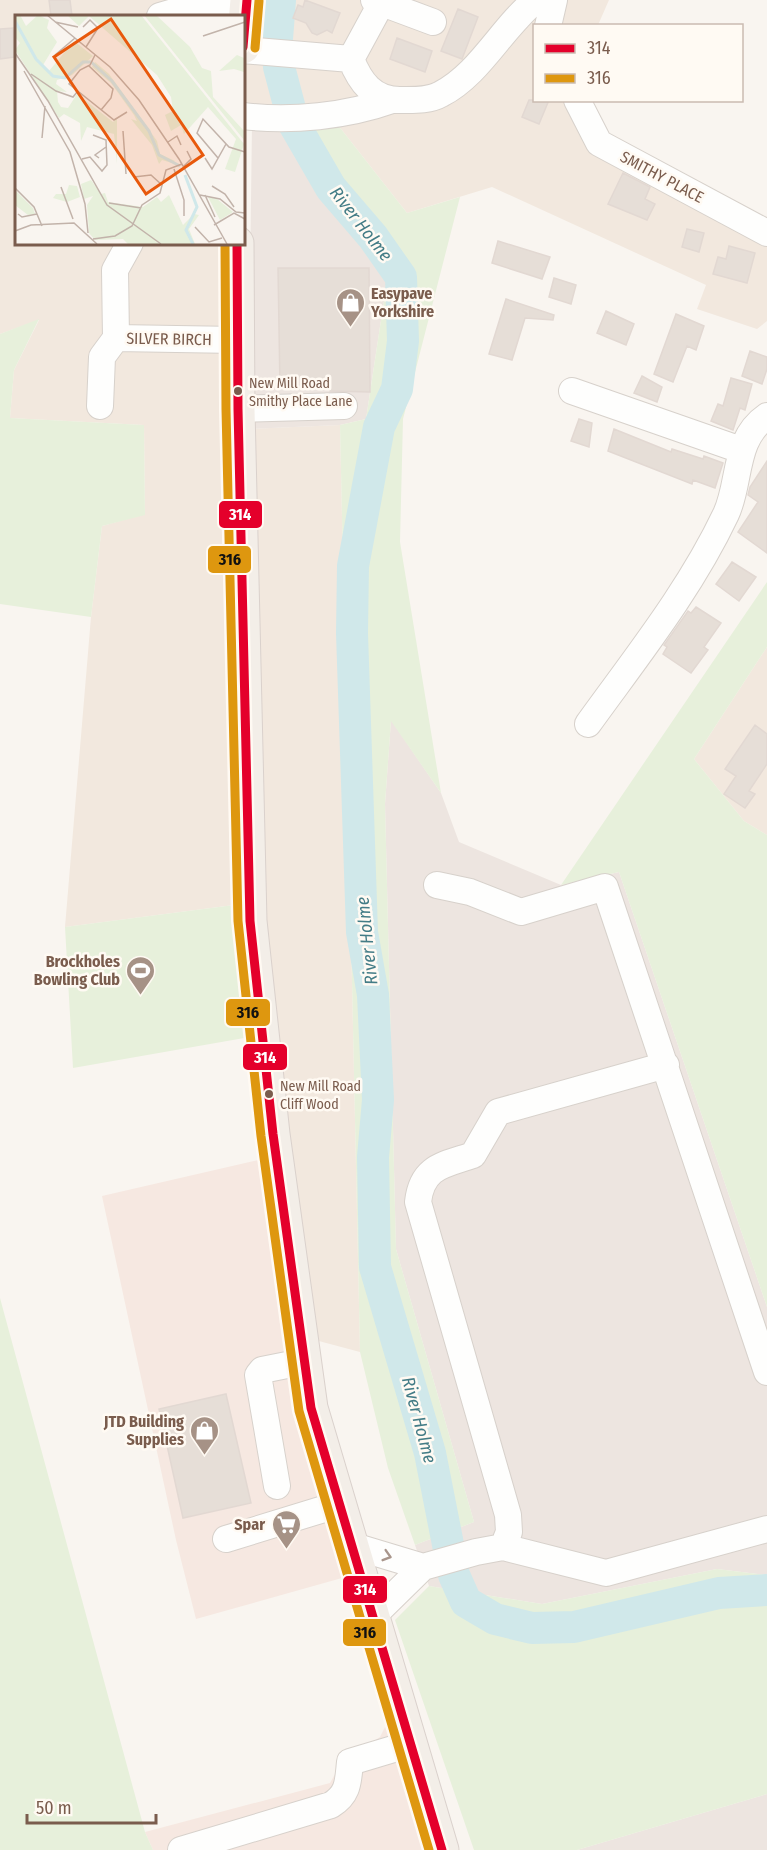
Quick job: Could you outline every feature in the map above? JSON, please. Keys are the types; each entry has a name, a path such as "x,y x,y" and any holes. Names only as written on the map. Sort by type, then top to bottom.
{"main road":[{"path":"237,244 238,409 250,921 261,1037 302,1362 311,1408 337,1505 441,1850"}],"street":[{"path":"434,22 379,1 351,59 359,78 373,94 392,100 417,100 440,95 462,78 519,13 536,0"},
{"path":"548,24 554,0"},
{"path":"163,15 177,11 193,15"},
{"path":"247,28 295,53 351,59"},
{"path":"244,116 272,120 310,116 373,107 392,100"},
{"name":"SMITHY PLACE","path":"578,102 599,143 767,233"},
{"name":"SILVER BIRCH","path":"129,244 116,265 114,288 116,338 237,340"},
{"path":"100,406 94,379 102,357 116,338"},
{"path":"572,391 741,450"},
{"path":"238,409 344,406"},
{"path":"588,724 690,582 727,512 741,450 767,416"},
{"path":"437,885 470,892 521,912 605,887 767,1372"},
{"path":"503,1547 509,1532 508,1515 418,1202 420,1189 424,1178 434,1169 473,1155 498,1112 666,1065"},
{"path":"277,1486 258,1374 262,1370 302,1362"},
{"path":"226,1539 337,1505"},
{"path":"372,1617 423,1567 476,1552 503,1547 606,1573 767,1529"},
{"path":"350,1545 423,1567"},
{"path":"181,1850 331,1804 342,1798 348,1788 350,1762 410,1744"}],"shaded area":[{"path":"0,0 609,0 598,24 533,24 533,102 589,102 604,144 767,233 767,321 757,329 697,309 706,285 492,187 407,213 334,120 244,122 244,15 15,15 15,244 227,244 248,429 340,425 360,1352 315,1340 234,905 65,927 91,617 102,526 145,514 144,425 10,418 14,370 39,320 0,334"},
{"path":"299,123 388,274 366,419 340,425 248,429 252,124"},
{"path":"767,647 767,835 744,821 694,759"},
{"path":"391,720 441,793 459,842 561,885 619,872 767,1307 767,1575 717,1569 542,1604 429,1586 415,1545 474,1522 396,1249 385,804"},
{"path":"263,1159 349,1576 196,1619 176,1540 102,1196"},
{"path":"389,1719 427,1850 153,1850 145,1832 330,1783 343,1760 380,1737"},
{"path":"767,1794 767,1850 577,1850"}],"green space":[{"path":"334,120 407,213 460,197 403,419 400,542 441,793 391,721 385,804 396,1249 474,1522 415,1545 388,1468 360,1352 340,425 366,419 388,274 299,123"},
{"path":"39,319 14,370 10,418 144,425 145,515 102,526 91,617 0,604 0,334"},
{"path":"767,582 767,647 694,759 744,821 767,835 767,1307 619,872 561,885"},
{"path":"234,905 250,1037 73,1068 65,927"},
{"path":"0,1298 145,1832 153,1850 0,1850"},
{"path":"717,1569 767,1575 767,1794 577,1850 474,1850 395,1620 429,1586 542,1604"}],"building":[{"path":"49,0 70,0 72,15 51,15"},
{"path":"305,0 340,13 332,33 327,30 317,35 312,33 306,23 293,18 298,5 303,7"},
{"path":"458,9 478,17 462,59 441,51"},
{"path":"13,28 14,57 0,59 0,29"},
{"path":"397,38 432,51 425,72 390,59"},
{"path":"529,100 548,102 539,124 522,117"},
{"path":"623,173 650,187 645,199 655,204 647,220 608,204"},
{"path":"687,229 704,233 699,252 682,247"},
{"path":"498,241 550,257 542,279 492,263"},
{"path":"729,246 755,253 747,283 713,274 718,257 726,259"},
{"path":"278,268 369,268 370,392 330,391 330,386 280,387"},
{"path":"554,278 576,285 571,304 549,297"},
{"path":"506,299 554,315 553,320 525,318 512,360 489,354"},
{"path":"606,311 634,324 626,345 597,333"},
{"path":"676,314 704,326 696,350 687,346 673,382 654,374"},
{"path":"750,351 767,357 767,369 762,384 742,376"},
{"path":"642,376 662,387 657,402 634,393"},
{"path":"731,378 752,384 745,410 740,408 733,430 711,421 718,404 723,406"},
{"path":"579,419 592,423 589,447 571,441"},
{"path":"614,429 671,452 672,449 723,463 715,488 693,480 692,484 608,451"},
{"path":"767,461 767,553 738,532 758,502 748,495 750,487"},
{"path":"732,562 756,577 739,601 716,584"},
{"path":"696,607 721,623 704,647 708,650 691,673 663,654 667,647 664,645 688,611 691,613"},
{"path":"755,725 767,734 767,764 749,791 755,794 745,808 724,794 736,776 725,769"},
{"name":"JTD Building Supplies","path":"226,1394 251,1503 183,1518 159,1409"}],"waterway":[{"name":"River Holme","path":"280,0 277,39 279,67 294,124 331,188 373,237 401,277 403,341 397,389 379,427 353,566 352,633 362,932 373,995 378,1100 373,1157 375,1267 430,1453 454,1575 466,1602 495,1619 532,1628 574,1627 719,1593 767,1590"}],"transit line":[{"name":"314","path":"244,35 247,0"},
{"name":"316","path":"255,48 259,1"},
{"name":"316","path":"225,244 226,409 238,921 261,1136 299,1411 429,1850"},
{"name":"314","path":"237,244 238,409 250,921 273,1134 311,1408 442,1850"}],"place":[{"name":"Easypave Yorkshire","path":"350,328"},
{"name":"New Mill Road Smithy Place Lane","path":"238,391"},
{"name":"Brockholes Bowling Club","path":"141,996"},
{"name":"New Mill Road Cliff Wood","path":"269,1094"},
{"name":"JTD Building Supplies","path":"205,1456"},
{"name":"Spar","path":"286,1550"}]}
